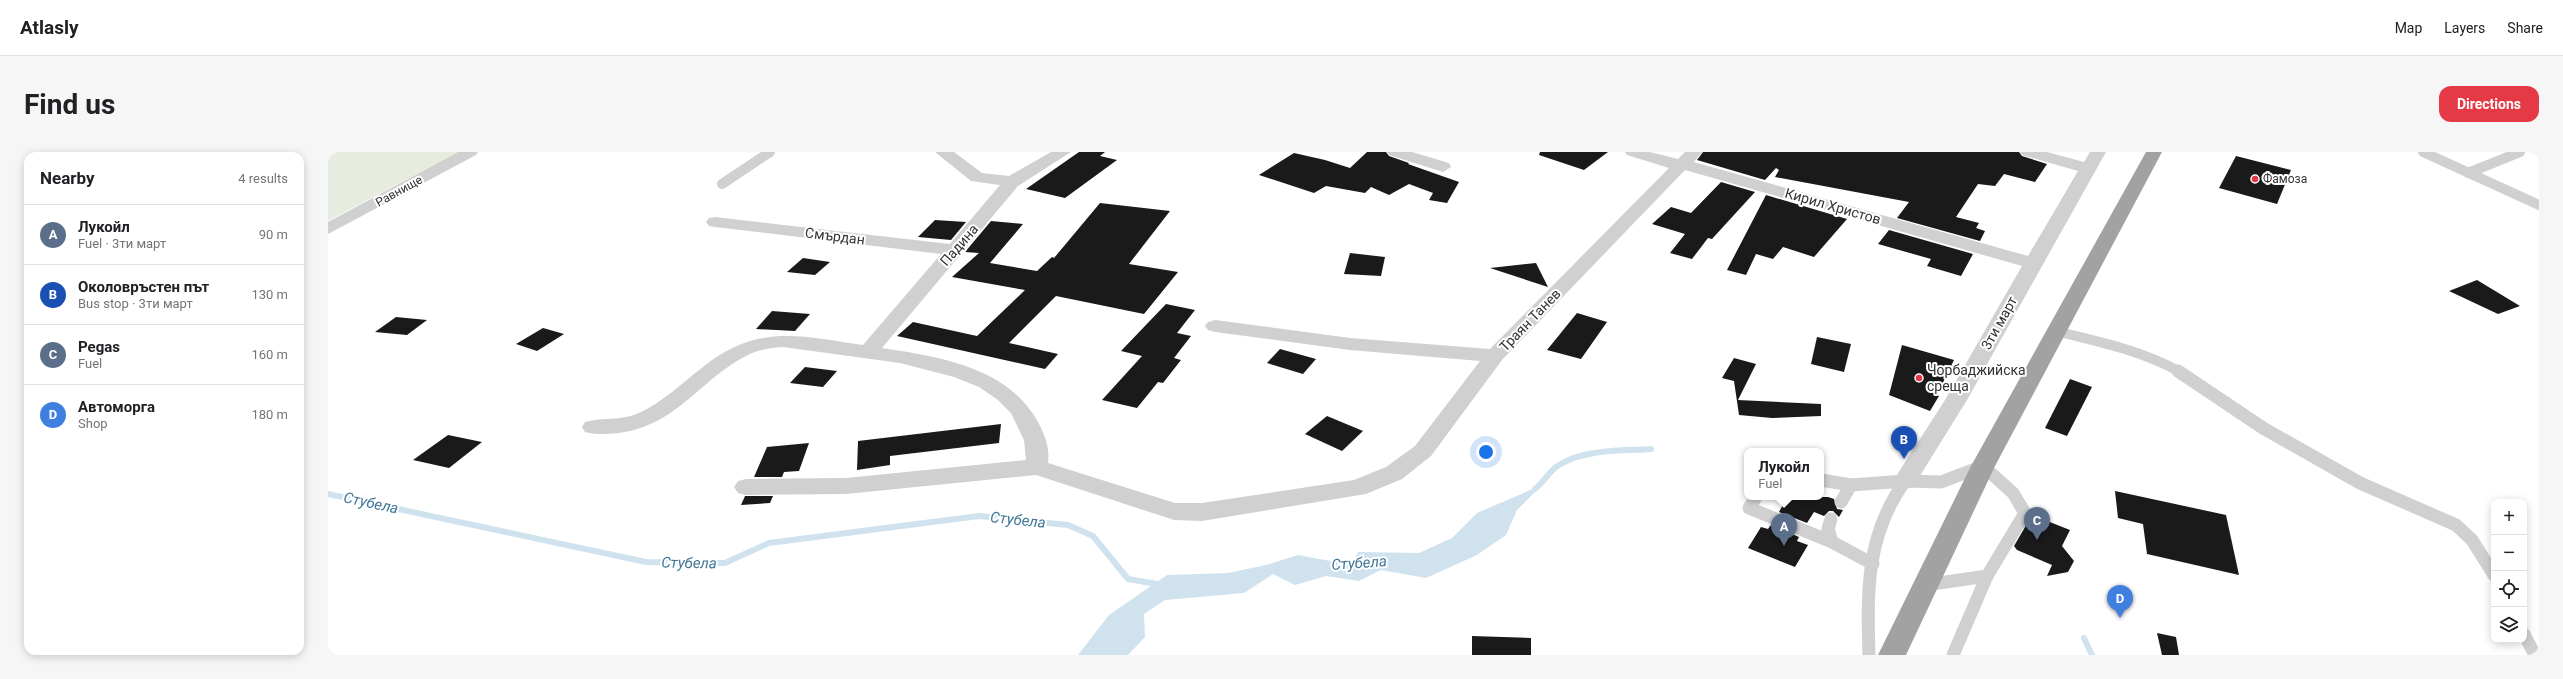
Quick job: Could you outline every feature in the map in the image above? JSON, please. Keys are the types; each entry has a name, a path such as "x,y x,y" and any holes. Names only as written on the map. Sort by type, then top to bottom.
{"highway":[{"path":"1892,655 1983,466 2154,152"}],"street":[{"name":"Равнище","path":"328,229 470,152"},
{"path":"943,152 977,177 1012,182"},
{"name":"Падина","path":"868,353 1012,182 1063,152"},
{"path":"1396,152 1443,167"},
{"name":"Кирил Христов","path":"1633,152 1688,158 2032,263"},
{"path":"2028,152 2093,160"},
{"name":"Траян Танев","path":"1215,326 1350,344 1494,356 1688,158"},
{"name":"3ти март","path":"1905,482 1943,425 2032,263 2093,160"},
{"name":"Смърдан","path":"714,222 954,250"},
{"path":"593,427 619,426 649,418 739,351 757,343 783,341 868,353 964,372 995,387 1018,407 1037,441 1038,455 1036,467"},
{"path":"746,487 846,486 1036,467 1092,483 1174,511 1233,509 1358,488 1394,473 1423,451 1494,356"}],"lane":[{"path":"722,184 770,152"},
{"path":"2423,152 2539,205"},
{"path":"2468,173 2520,152"},
{"path":"2056,331 2138,352 2161,361 2186,375 2263,428 2360,483 2456,525 2472,540 2491,571"},
{"path":"1824,480 1851,485 1941,482 1983,466 2014,493 2025,513 1987,576 1953,655"},
{"name":"3ти март","path":"1868,655 1867,619 1872,564 1885,511 1905,482"},
{"path":"1841,502 1851,485"},
{"path":"1754,500 1749,508 1832,542 1872,564"},
{"path":"1831,519 1828,529 1832,542"},
{"path":"1925,585 1987,576"},
{"path":"2527,640 2535,655"}],"shaded area":[{"path":"328,152 458,152 328,221"}],"water":[{"path":"1542,485 1517,510 1506,535 1477,555 1426,578 1381,570 1359,581 1326,576 1295,585 1273,574 1244,593 1165,600 1144,614 1145,637 1128,655 1078,655 1109,615 1167,575 1228,573 1266,565 1298,555 1352,565 1358,552 1419,553 1452,538 1477,513"}],"building":[{"path":"1079,152 1105,152 1100,156 1117,160 1065,198 1026,189"},
{"path":"1367,152 1386,152 1389,156 1409,163 1408,164 1459,182 1447,203 1429,200 1433,193 1409,184 1389,195 1371,187 1365,193 1326,186 1314,193 1259,175 1294,153 1325,160 1350,168"},
{"path":"1540,152 1608,152 1584,170 1539,155"},
{"path":"1703,152 2019,152 2022,156 2047,164 2035,182 2004,174 1995,186 1978,184 1956,217 1979,223 1976,228 1985,231 1980,241 1897,218 1909,202 1775,177 1779,170 1776,168 1765,180 1697,160"},
{"name":"Фамоза","path":"2236,156 2291,170 2277,204 2219,188"},
{"path":"1721,182 1755,192 1712,239 1708,238 1692,259 1670,253 1685,234 1652,224 1671,207 1691,213"},
{"path":"1766,195 1847,219 1814,257 1783,247 1773,259 1756,254 1746,275 1727,270"},
{"path":"1100,203 1170,211 1129,264 1178,272 1144,314 1056,296 1009,343 1058,354 1045,369 897,336 913,322 977,336 1025,290 952,277 979,253 965,252 991,221 1023,224 990,263 1037,271 1052,257 1054,258"},
{"path":"935,220 966,222 951,240 918,237"},
{"path":"1889,230 1973,254 1961,276 1927,266 1931,259 1878,244"},
{"path":"1350,253 1385,257 1381,276 1344,274"},
{"path":"803,258 830,262 815,275 787,272"},
{"path":"1536,263 1548,287 1490,268"},
{"path":"2477,280 2520,306 2498,314 2449,291"},
{"path":"1166,304 1195,310 1177,333 1191,336 1174,358 1181,360 1163,383 1158,382 1137,408 1102,400 1142,356 1121,351"},
{"path":"772,311 810,314 795,331 756,329"},
{"path":"1577,313 1607,322 1581,359 1547,350"},
{"path":"396,317 427,320 407,335 375,332"},
{"path":"543,328 564,334 537,351 516,344"},
{"path":"1817,337 1851,344 1844,372 1811,364"},
{"path":"1902,345 1954,360 1937,395 1939,396 1930,411 1889,395"},
{"path":"1280,349 1316,359 1303,374 1267,363"},
{"path":"1734,358 1756,364 1738,400 1821,404 1821,416 1772,418 1739,415 1734,381 1722,378"},
{"path":"805,367 837,371 823,387 790,383"},
{"path":"2070,379 2092,387 2067,436 2045,428"},
{"path":"1327,416 1363,431 1342,451 1305,434"},
{"path":"1001,424 999,443 890,456 890,465 857,470 858,441"},
{"path":"448,435 482,442 449,468 413,460"},
{"path":"809,443 799,471 784,472 782,477 754,477 767,447"},
{"path":"2115,491 2226,515 2239,575 2147,554 2143,524 2118,518"},
{"path":"745,496 773,496 770,503 741,505"},
{"path":"1824,497 1828,497 1834,499 1837,509 1843,510 1839,517 1833,511 1829,511 1824,516 1814,512 1807,523 1779,512 1785,501 1783,500 1824,500"},
{"path":"2032,515 2070,530 2062,546 2074,561 2068,572 2047,576 2052,565 2017,550 2014,546"},
{"path":"1771,525 1799,537 1797,541 1808,545 1795,567 1748,548 1761,527 1768,529"},
{"path":"2157,633 2176,637 2179,655 2162,655"},
{"path":"1472,636 1531,638 1531,655 1472,655"}],"waterway":[{"name":"Стубела","path":"1535,489 1555,467 1580,456 1591,453 1651,449"},
{"name":"Стубела","path":"328,494 646,562 725,563 769,543 979,516 1068,525 1093,536 1128,579 1163,585"},
{"name":"Стубела","path":"2084,638 2092,655"}],"place":[{"name":"Фамоза","path":"2255,179"},
{"name":"Чорбаджийска среща","path":"1919,378"},
{"name":"Околовръстен път","path":"1904,459"},
{"name":"Pegas","path":"2037,540"},
{"name":"Лукойл","path":"1784,546"},
{"name":"Автоморга","path":"2120,618"}]}
